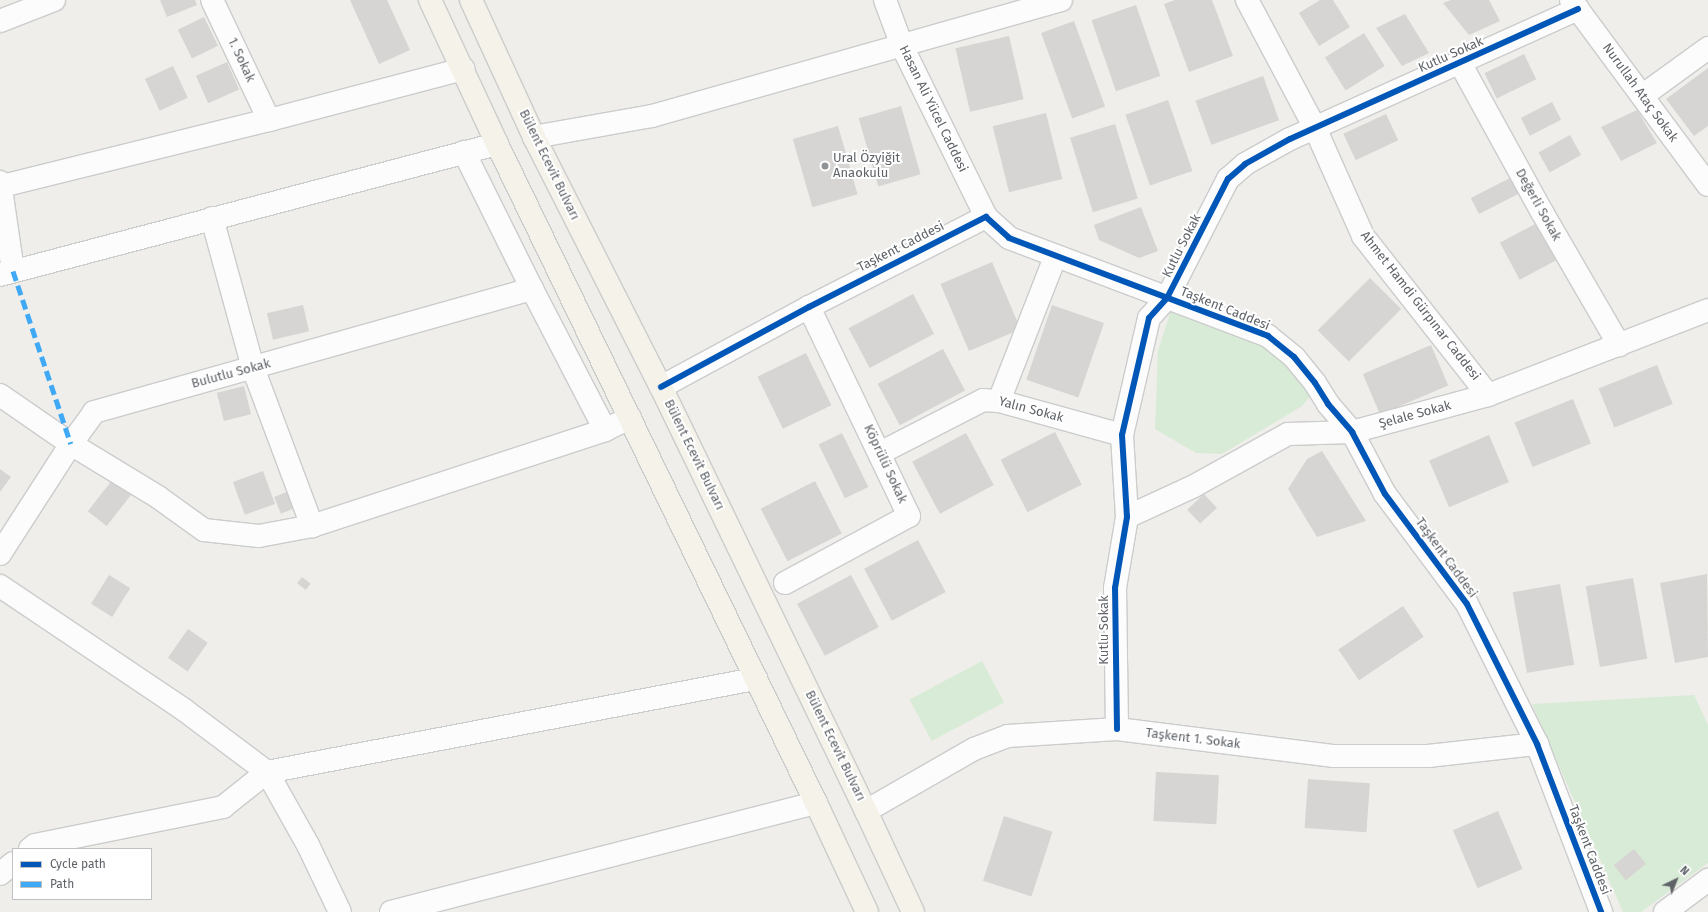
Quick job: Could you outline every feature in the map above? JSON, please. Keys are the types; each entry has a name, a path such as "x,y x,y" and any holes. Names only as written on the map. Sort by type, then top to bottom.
{"main road":[{"path":"430,0 463,69 496,144 816,802 867,912"},
{"name":"Bülent Ecevit Bulvarı","path":"471,0 534,138 661,387 866,811 913,912"}],"street":[{"path":"0,21 54,0"},
{"name":"1. Sokak","path":"212,0 269,120"},
{"name":"Hasan Ali Yücel Caddesi","path":"885,0 902,46 986,217"},
{"path":"534,138 652,116 1061,0"},
{"name":"Ahmet Hamdi Gürpınar Caddesi","path":"1247,0 1315,128 1364,236 1488,395"},
{"name":"Kutlu Sokak","path":"1117,729 1115,588 1127,517 1122,435 1149,318 1168,298 1228,179 1245,164 1290,139 1460,62 1575,5"},
{"name":"Nurullah Ataç Sokak","path":"1575,5 1708,185"},
{"path":"1642,96 1708,48"},
{"name":"Değerli Sokak","path":"1460,62 1542,212 1619,345"},
{"path":"463,69 269,120 1,184 7,273 496,144"},
{"path":"464,152 532,290 605,430"},
{"name":"Taşkent Caddesi","path":"661,387 809,307 986,217 1009,238 1268,336 1294,357 1315,383 1328,404 1352,432 1385,494 1467,604 1537,744 1601,912"},
{"path":"212,218 253,368 312,526"},
{"path":"999,401 1055,256"},
{"name":"Bulutlu Sokak","path":"0,554 71,444 94,412 532,290"},
{"name":"Köprülü Sokak","path":"785,583 909,516 809,307"},
{"name":"Şelale Sokak","path":"1127,517 1194,486 1288,434 1352,432 1488,395 1708,310"},
{"path":"0,395 71,444 158,497 204,530 259,536 312,526 605,430 630,418"},
{"name":"Yalın Sokak","path":"880,453 983,400 999,401 1122,435"},
{"path":"0,586 182,709 267,772 308,846 340,912"},
{"path":"31,848 35,845 223,808 267,772 756,679"},
{"name":"Taşkent 1. Sokak","path":"866,811 974,749 1008,736 1117,729 1334,756 1428,756 1537,744"},
{"path":"391,912 816,802"},
{"path":"0,874 12,864"},
{"path":"1665,912 1708,880"}],"green space":[{"path":"1172,307 1265,340 1312,394 1302,406 1222,454 1196,453 1155,429 1158,351"},
{"path":"982,661 1004,702 932,741 910,699"},
{"path":"1694,695 1708,725 1708,863 1641,912 1623,912 1532,704"}],"building":[{"path":"160,0 195,0 197,5 167,17"},
{"path":"350,0 387,0 410,50 379,64"},
{"path":"1175,0 1212,0 1233,56 1189,72 1164,4"},
{"path":"1320,0 1333,0 1350,27 1319,46 1299,13"},
{"path":"1451,0 1489,0 1500,21 1469,35 1443,3"},
{"path":"1136,5 1160,76 1116,91 1092,20"},
{"path":"1405,14 1429,53 1402,66 1376,28"},
{"path":"204,17 218,46 192,58 178,30"},
{"path":"1074,21 1105,107 1072,118 1041,33"},
{"path":"1364,33 1385,66 1346,90 1325,57"},
{"path":"1009,36 1024,99 970,112 955,48"},
{"path":"1524,54 1536,79 1497,98 1484,73"},
{"path":"227,62 239,89 208,103 196,76"},
{"path":"173,66 188,98 160,111 145,79"},
{"path":"1708,68 1708,126 1694,136 1666,99"},
{"path":"1263,76 1279,120 1211,145 1195,101"},
{"path":"1168,100 1192,171 1150,186 1125,115"},
{"path":"1552,102 1561,120 1530,136 1521,118"},
{"path":"901,106 921,174 878,186 859,118"},
{"path":"1637,110 1657,143 1621,161 1601,127"},
{"path":"1046,113 1062,179 1009,192 993,126"},
{"path":"1386,114 1398,140 1356,160 1343,134"},
{"path":"1115,124 1138,199 1093,212 1070,138"},
{"name":"Ural Özyiğit Anaokulu","path":"838,126 858,194 812,207 793,139"},
{"path":"1570,135 1581,155 1550,173 1539,152"},
{"path":"1510,178 1518,194 1479,214 1471,198"},
{"path":"1141,207 1158,251 1139,258 1099,240 1094,225"},
{"path":"1537,223 1557,260 1520,280 1500,243"},
{"path":"992,262 1021,329 969,351 940,284"},
{"path":"1370,278 1401,309 1349,361 1318,330"},
{"path":"913,294 934,334 870,368 849,328"},
{"path":"303,305 309,331 273,340 267,313"},
{"path":"1052,305 1104,323 1078,398 1026,380"},
{"path":"1431,345 1448,386 1380,414 1363,374"},
{"path":"943,349 965,390 900,425 878,384"},
{"path":"806,353 831,405 783,429 757,377"},
{"path":"1657,365 1673,404 1614,428 1599,389"},
{"path":"244,386 251,414 224,421 217,393"},
{"path":"1573,399 1591,444 1533,467 1515,423"},
{"path":"1055,432 1082,485 1027,512 1001,460"},
{"path":"842,433 868,487 845,498 819,444"},
{"path":"966,433 994,485 940,514 912,462"},
{"path":"1489,435 1509,482 1449,507 1429,460"},
{"path":"1322,451 1366,521 1317,537 1288,489 1307,459"},
{"path":"0,469 11,477 0,492"},
{"path":"263,471 275,504 245,515 233,482"},
{"path":"113,479 132,494 107,526 88,511"},
{"path":"815,481 842,534 787,561 761,509"},
{"path":"289,491 296,508 281,514 274,497"},
{"path":"1204,494 1217,508 1200,524 1187,510"},
{"path":"918,540 946,592 892,621 864,569"},
{"path":"1707,574 1708,657 1675,663 1660,583"},
{"path":"109,575 130,588 112,617 91,604"},
{"path":"851,575 879,627 825,656 797,604"},
{"path":"302,577 311,584 306,590 297,583"},
{"path":"1633,578 1647,659 1600,667 1586,586"},
{"path":"1560,584 1574,665 1527,673 1513,592"},
{"path":"1403,606 1424,637 1359,680 1338,650"},
{"path":"188,629 208,643 188,671 168,658"},
{"path":"1156,772 1219,775 1216,824 1153,821"},
{"path":"1308,779 1370,783 1366,832 1305,828"},
{"path":"1498,811 1523,869 1478,888 1453,830"},
{"path":"1004,816 1053,832 1031,896 983,881"},
{"path":"1634,849 1646,864 1626,880 1614,865"}],"marked path":[{"path":"13,271 71,444"}],"cycle path":[{"path":"1117,729 1115,588 1127,517 1122,435 1149,318 1167,298 1228,179 1245,164 1290,139 1578,9"},
{"path":"661,387 809,307 986,217 1009,238 1268,336 1294,357 1315,383 1328,404 1352,432 1385,494 1467,604 1537,744 1601,912"}],"place":[{"name":"Ural Özyiğit Anaokulu","path":"825,166"}]}
